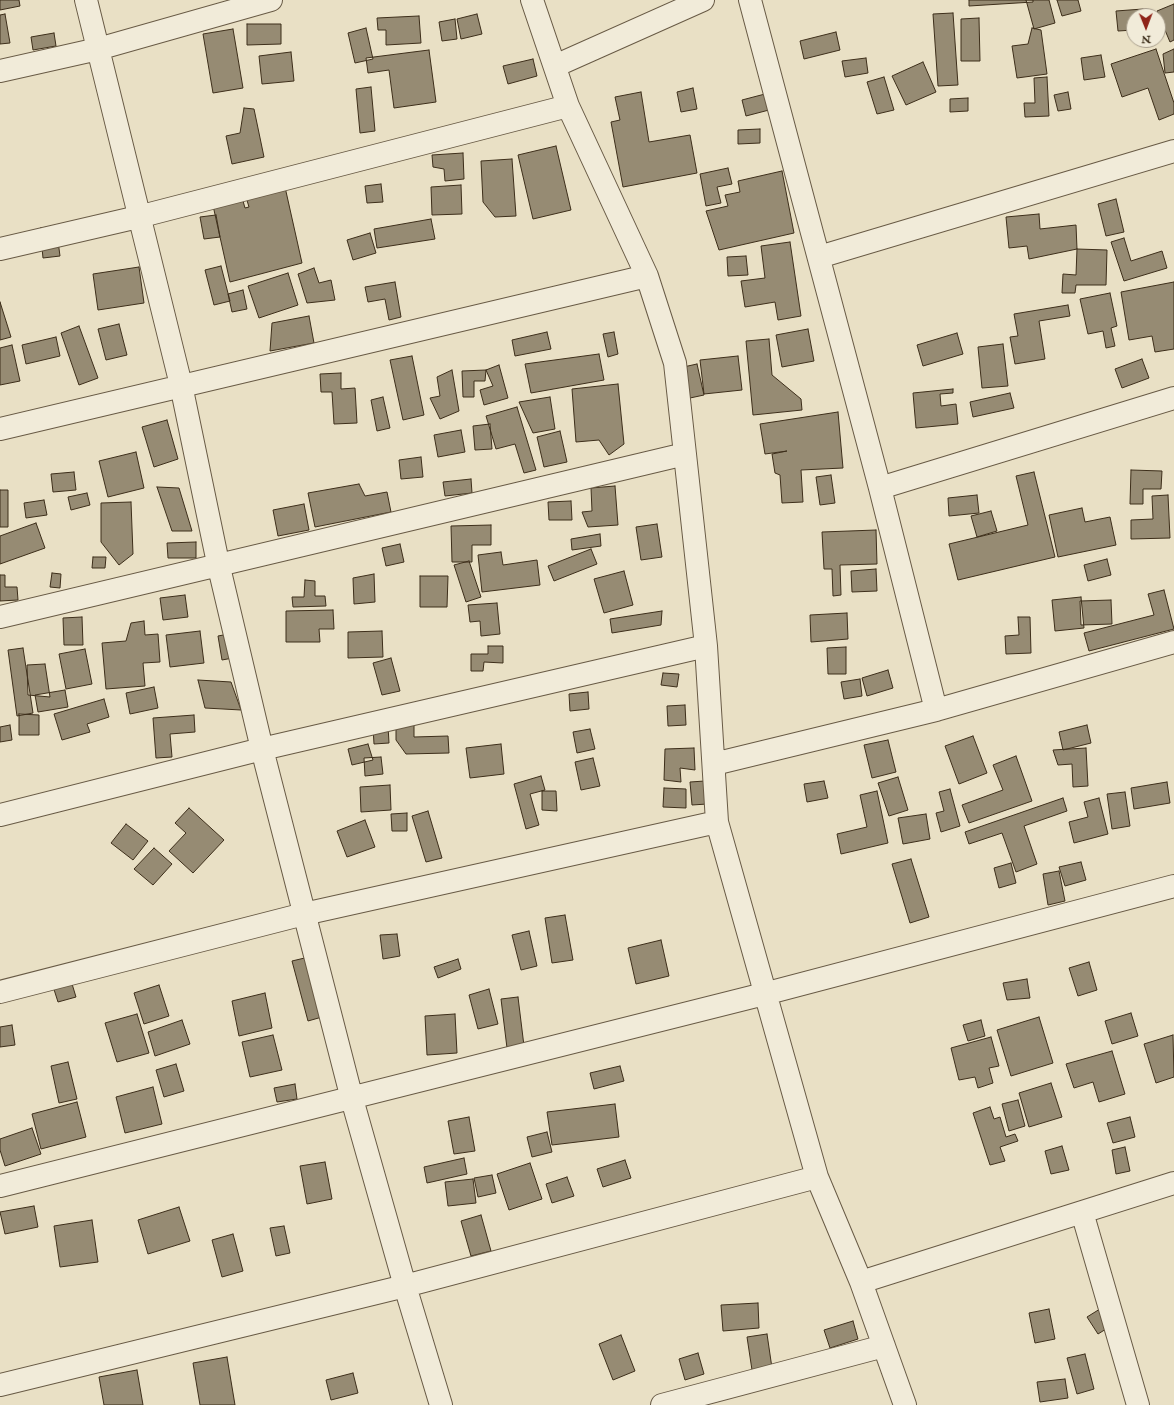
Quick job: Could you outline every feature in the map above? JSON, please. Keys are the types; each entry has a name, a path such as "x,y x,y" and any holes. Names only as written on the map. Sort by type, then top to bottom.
{"street":[{"path":"86,0 138,217 181,385 218,564 262,749 352,1099 404,1286 440,1405"},
{"path":"0,71 98,49 271,0"},
{"path":"532,0 556,66 568,106 647,276 675,363 706,646 717,822 764,994 817,1177 861,1282 906,1405"},
{"path":"556,66 703,0"},
{"path":"750,0 880,488 936,710"},
{"path":"0,249 138,217 568,106"},
{"path":"819,257 1174,151"},
{"path":"0,429 647,276"},
{"path":"880,488 1174,398"},
{"path":"0,617 684,454"},
{"path":"714,764 936,710 1174,642"},
{"path":"0,815 262,749 706,646"},
{"path":"0,992 304,914 717,822"},
{"path":"0,1186 352,1099 764,994 1174,886"},
{"path":"0,1385 404,1286 817,1177"},
{"path":"861,1282 1174,1183"},
{"path":"1082,1212 1138,1405"},
{"path":"662,1405 884,1346"}],"building":[{"path":"0,0 19,0 20,6 0,10"},
{"path":"969,0 1033,0 1033,2 969,6"},
{"path":"1026,0 1049,0 1055,23 1034,29"},
{"path":"1057,0 1078,0 1081,11 1062,16"},
{"path":"1174,4 1174,40 1170,42 1166,32 1166,8 1164,8"},
{"path":"1126,10 1126,30 1118,31 1116,11"},
{"path":"953,13 958,85 938,86 933,14"},
{"path":"5,14 10,43 0,44 0,15"},
{"path":"477,14 482,34 461,39 457,19"},
{"path":"419,16 421,43 386,45 386,30 378,30 377,18"},
{"path":"979,18 980,61 961,61 961,19"},
{"path":"455,19 457,39 442,41 439,22"},
{"path":"247,24 281,24 281,44 247,45"},
{"path":"366,28 373,59 355,63 348,33"},
{"path":"1032,28 1041,30 1047,74 1017,78 1012,46 1028,44"},
{"path":"233,29 243,88 213,93 203,34"},
{"path":"836,32 840,50 804,59 800,41"},
{"path":"54,33 56,46 33,50 31,37"},
{"path":"1156,49 1174,103 1174,114 1159,120 1148,88 1122,97 1111,64"},
{"path":"1174,49 1174,72 1165,73 1163,54"},
{"path":"429,50 436,102 394,108 389,70 368,73 366,58"},
{"path":"291,52 294,81 262,84 259,56"},
{"path":"1101,55 1105,77 1084,80 1081,58"},
{"path":"866,58 868,73 845,77 842,61"},
{"path":"533,59 537,76 508,84 503,66"},
{"path":"923,62 936,92 906,105 892,76"},
{"path":"884,77 894,110 877,114 867,82"},
{"path":"1047,77 1049,116 1025,117 1024,103 1035,103 1034,78"},
{"path":"371,87 375,131 360,133 356,89"},
{"path":"693,88 697,109 681,112 677,92"},
{"path":"641,92 649,142 690,135 697,173 623,187 611,122 620,120 615,97"},
{"path":"1068,92 1071,109 1058,111 1054,95"},
{"path":"765,94 769,110 746,116 742,100"},
{"path":"968,98 968,111 950,112 950,99"},
{"path":"244,108 254,109 264,157 232,164 226,136 240,133"},
{"path":"760,129 760,143 738,144 738,130"},
{"path":"556,146 571,210 533,219 518,155"},
{"path":"463,153 464,179 445,181 444,169 433,167 432,155"},
{"path":"512,159 516,216 495,217 483,202 481,161"},
{"path":"728,168 732,184 717,187 721,203 706,206 700,174"},
{"path":"782,171 794,233 719,250 706,211 728,206 725,195 740,192 738,181"},
{"path":"381,184 383,202 367,203 365,186"},
{"path":"461,185 462,214 432,215 431,187"},
{"path":"285,187 302,263 230,282 212,201 241,194 245,208 249,207 246,197"},
{"path":"1116,199 1124,232 1106,236 1098,204"},
{"path":"1039,214 1040,229 1076,225 1077,249 1029,259 1027,246 1009,248 1006,217"},
{"path":"216,215 220,237 204,239 200,217"},
{"path":"431,219 435,239 377,248 374,229"},
{"path":"56,226 60,256 43,258 40,228"},
{"path":"370,233 376,253 353,260 347,240"},
{"path":"1124,238 1131,261 1162,251 1167,268 1124,281 1111,242"},
{"path":"790,242 801,316 778,320 775,302 745,307 741,281 765,278 761,246"},
{"path":"1077,249 1107,250 1106,285 1076,285 1075,293 1062,293 1063,274 1076,275"},
{"path":"746,256 748,275 728,276 727,257"},
{"path":"221,266 230,301 214,305 205,270"},
{"path":"139,267 144,303 98,310 93,274"},
{"path":"314,268 319,283 331,280 335,300 307,303 298,274"},
{"path":"288,273 298,305 259,318 248,286"},
{"path":"395,282 401,317 389,320 385,299 368,302 365,287"},
{"path":"1174,282 1174,349 1155,352 1152,336 1129,340 1121,292"},
{"path":"243,290 247,309 232,312 228,294"},
{"path":"1110,293 1117,326 1111,328 1115,346 1106,348 1103,331 1088,334 1080,299"},
{"path":"0,302 11,337 0,340"},
{"path":"1068,305 1070,316 1039,321 1045,359 1015,364 1010,337 1018,336 1014,314"},
{"path":"309,316 314,343 270,351 272,323"},
{"path":"119,324 127,355 106,360 98,329"},
{"path":"79,326 98,378 79,385 61,333"},
{"path":"808,329 814,361 782,367 776,335"},
{"path":"547,332 551,349 515,356 512,340"},
{"path":"614,332 618,354 608,357 603,334"},
{"path":"957,333 963,354 923,366 917,345"},
{"path":"56,337 60,356 26,364 22,345"},
{"path":"769,339 772,375 801,399 802,410 753,415 746,341"},
{"path":"1003,344 1008,386 982,388 978,347"},
{"path":"12,345 20,381 0,385 0,348"},
{"path":"599,354 604,380 531,393 525,364"},
{"path":"412,356 424,415 403,420 390,360"},
{"path":"738,356 742,390 704,394 700,360"},
{"path":"1142,359 1149,378 1122,388 1115,369"},
{"path":"697,364 704,395 676,401 670,370"},
{"path":"499,365 508,398 484,405 480,390 493,386 486,370"},
{"path":"452,370 459,411 440,419 430,398 440,396 437,377"},
{"path":"486,370 485,381 474,381 474,397 463,397 462,371"},
{"path":"341,373 341,389 355,388 357,423 334,424 332,392 321,392 320,374"},
{"path":"618,384 624,444 609,455 599,440 576,442 572,389"},
{"path":"953,389 953,393 940,394 941,406 956,404 958,424 916,428 913,393"},
{"path":"1010,393 1014,408 973,417 970,402"},
{"path":"383,397 390,428 377,431 371,400"},
{"path":"550,397 555,429 533,433 519,402"},
{"path":"517,407 536,470 524,473 515,444 496,449 486,416"},
{"path":"838,412 843,468 801,470 803,502 782,503 780,475 775,473 772,454 787,451 765,454 760,424"},
{"path":"167,420 178,459 154,467 142,427"},
{"path":"490,424 492,449 475,450 473,426"},
{"path":"461,430 465,452 438,457 434,435"},
{"path":"560,431 567,462 544,467 537,437"},
{"path":"136,452 144,488 108,497 99,461"},
{"path":"421,457 423,477 401,479 399,460"},
{"path":"1131,470 1162,471 1161,489 1143,489 1143,504 1130,504"},
{"path":"74,472 76,490 53,492 51,474"},
{"path":"1034,472 1055,557 958,580 949,544 1028,525 1016,476"},
{"path":"831,475 835,503 820,505 816,477"},
{"path":"471,479 472,493 445,496 443,482"},
{"path":"359,484 365,496 387,492 391,512 315,527 308,493"},
{"path":"615,486 618,525 588,527 582,512 592,511 591,488"},
{"path":"157,487 179,488 192,531 172,531"},
{"path":"0,490 8,490 8,527 0,527"},
{"path":"87,493 90,505 71,510 68,497"},
{"path":"977,495 979,513 949,516 948,498"},
{"path":"1168,495 1170,538 1131,539 1131,520 1153,519 1152,496"},
{"path":"44,500 47,515 26,518 24,503"},
{"path":"571,501 572,520 549,520 548,502"},
{"path":"131,502 133,554 119,565 101,542 101,503"},
{"path":"304,504 309,530 278,536 273,510"},
{"path":"1082,508 1085,522 1110,517 1116,545 1058,557 1049,515"},
{"path":"991,511 997,531 977,537 971,516"},
{"path":"36,523 45,548 0,564 0,536"},
{"path":"657,524 662,557 641,560 636,527"},
{"path":"491,525 491,545 472,545 472,562 452,562 451,526"},
{"path":"876,530 877,564 840,565 841,595 833,596 832,569 824,569 822,532"},
{"path":"600,534 601,546 572,550 571,539"},
{"path":"196,542 196,558 168,558 167,543"},
{"path":"400,544 404,562 386,566 382,548"},
{"path":"591,549 597,564 554,581 548,566"},
{"path":"501,552 503,565 537,560 540,585 482,592 478,555"},
{"path":"93,557 106,557 105,568 92,568"},
{"path":"1107,559 1111,575 1088,581 1084,565"},
{"path":"469,561 481,597 466,602 454,565"},
{"path":"876,569 877,591 852,592 851,571"},
{"path":"624,571 633,605 604,613 594,579"},
{"path":"52,573 61,574 60,588 50,587"},
{"path":"374,574 375,602 354,604 353,578"},
{"path":"0,575 5,575 5,587 17,587 18,600 0,601"},
{"path":"420,576 448,576 447,607 420,607"},
{"path":"305,580 315,581 315,596 325,596 326,606 293,607 292,597 304,597"},
{"path":"1164,590 1174,629 1089,651 1084,633 1154,615 1148,594"},
{"path":"185,595 188,617 163,620 160,598"},
{"path":"1081,597 1084,628 1055,631 1052,600"},
{"path":"1111,600 1112,624 1081,625 1080,601"},
{"path":"497,603 500,634 481,636 480,621 470,622 468,605"},
{"path":"333,610 334,629 319,629 320,642 286,642 286,611"},
{"path":"662,611 661,625 612,633 610,619"},
{"path":"847,613 848,639 811,642 810,615"},
{"path":"82,617 83,645 64,645 63,618"},
{"path":"1018,617 1030,617 1031,653 1006,654 1005,636 1019,635"},
{"path":"144,621 145,635 158,634 160,662 143,663 145,686 106,689 102,643 126,641 131,623"},
{"path":"200,631 204,663 170,667 166,635"},
{"path":"382,631 383,657 348,658 348,632"},
{"path":"234,633 238,657 222,660 218,636"},
{"path":"488,646 503,646 503,663 484,662 483,671 471,671 471,654 488,654"},
{"path":"846,647 846,674 828,674 827,648"},
{"path":"23,648 33,713 17,716 8,650"},
{"path":"85,649 92,684 66,689 59,654"},
{"path":"391,658 400,691 382,695 373,663"},
{"path":"45,664 50,697 28,695 27,665"},
{"path":"888,670 893,688 867,696 862,678"},
{"path":"663,673 679,674 677,687 661,685"},
{"path":"860,679 862,696 844,699 841,682"},
{"path":"198,680 231,682 241,710 205,708"},
{"path":"154,687 158,708 130,714 126,693"},
{"path":"65,690 68,707 38,712 35,695"},
{"path":"588,692 589,709 570,711 569,694"},
{"path":"104,699 109,717 87,724 90,732 62,740 54,714"},
{"path":"685,705 686,725 668,726 667,706"},
{"path":"19,714 39,715 39,735 19,735"},
{"path":"194,715 195,732 170,734 172,757 156,758 153,718"},
{"path":"414,723 414,737 448,736 449,753 406,754 396,740 396,724"},
{"path":"10,725 12,740 0,742 0,727"},
{"path":"1087,725 1091,743 1063,750 1059,732"},
{"path":"388,726 389,743 374,744 373,727"},
{"path":"590,729 595,749 577,753 573,732"},
{"path":"973,736 987,773 959,784 945,746"},
{"path":"888,740 896,772 872,778 864,745"},
{"path":"368,744 373,760 352,765 348,749"},
{"path":"501,744 504,774 470,778 466,748"},
{"path":"694,748 695,770 680,768 681,782 664,780 665,749"},
{"path":"1086,748 1088,786 1073,787 1072,764 1058,765 1053,750"},
{"path":"1016,756 1032,801 969,823 962,805 1003,790 993,765"},
{"path":"381,757 383,774 365,776 364,758"},
{"path":"593,758 600,786 581,790 575,762"},
{"path":"541,776 545,790 530,794 539,825 526,829 514,784"},
{"path":"898,777 908,810 889,816 878,783"},
{"path":"705,781 707,804 692,805 690,782"},
{"path":"824,781 828,798 807,802 804,784"},
{"path":"1167,782 1170,803 1134,809 1131,788"},
{"path":"390,785 391,810 361,812 360,787"},
{"path":"664,788 686,789 686,808 663,807"},
{"path":"950,789 960,826 941,832 936,813 944,811 939,792"},
{"path":"542,791 556,791 557,811 542,810"},
{"path":"877,791 888,843 841,854 837,834 867,827 860,795"},
{"path":"1125,792 1130,826 1112,829 1107,794"},
{"path":"1063,798 1067,811 1024,826 1037,864 1016,872 1002,833 969,844 965,832"},
{"path":"1099,798 1108,834 1074,843 1069,822 1088,817 1084,802"},
{"path":"189,808 224,840 193,873 169,851 186,833 175,823"},
{"path":"428,811 442,858 426,862 412,816"},
{"path":"407,813 407,831 392,831 391,814"},
{"path":"926,814 930,839 903,844 898,818"},
{"path":"365,820 375,847 347,857 337,831"},
{"path":"126,824 148,841 133,860 111,843"},
{"path":"154,848 172,864 153,885 134,869"},
{"path":"911,859 929,917 910,923 892,864"},
{"path":"1081,862 1086,880 1065,886 1059,867"},
{"path":"1011,863 1016,883 999,888 994,868"},
{"path":"1059,871 1065,901 1048,905 1043,874"},
{"path":"565,915 573,960 552,963 545,918"},
{"path":"529,931 537,966 521,970 512,935"},
{"path":"397,934 400,956 383,959 380,935"},
{"path":"661,940 669,976 636,984 628,948"},
{"path":"313,956 329,1015 308,1021 292,961"},
{"path":"458,959 461,969 438,978 434,967"},
{"path":"1089,962 1097,990 1078,996 1069,968"},
{"path":"69,974 76,997 58,1002 51,980"},
{"path":"1027,979 1030,998 1007,1000 1003,983"},
{"path":"159,985 169,1016 144,1024 134,993"},
{"path":"489,989 498,1024 478,1029 469,995"},
{"path":"265,993 272,1028 239,1036 232,1001"},
{"path":"518,997 524,1046 507,1048 501,999"},
{"path":"1131,1013 1138,1036 1112,1044 1105,1021"},
{"path":"137,1014 149,1053 117,1062 105,1023"},
{"path":"455,1014 457,1053 427,1055 425,1016"},
{"path":"1039,1017 1053,1063 1011,1076 997,1030"},
{"path":"182,1020 190,1044 155,1056 148,1032"},
{"path":"981,1020 985,1036 968,1041 963,1025"},
{"path":"12,1025 15,1045 0,1047 0,1027"},
{"path":"273,1035 282,1070 250,1077 242,1042"},
{"path":"1173,1035 1174,1077 1156,1083 1144,1044"},
{"path":"991,1037 999,1066 989,1068 993,1083 978,1088 975,1077 959,1080 951,1048"},
{"path":"1112,1051 1125,1094 1099,1102 1093,1082 1074,1088 1066,1064"},
{"path":"68,1062 77,1099 59,1103 51,1066"},
{"path":"176,1064 184,1091 164,1097 156,1070"},
{"path":"620,1066 624,1081 594,1089 590,1073"},
{"path":"1051,1083 1062,1117 1029,1127 1019,1093"},
{"path":"295,1084 297,1099 277,1102 274,1088"},
{"path":"153,1087 162,1124 125,1133 116,1097"},
{"path":"1018,1100 1025,1126 1009,1131 1002,1104"},
{"path":"77,1102 86,1137 41,1149 32,1114"},
{"path":"615,1104 619,1137 552,1145 547,1112"},
{"path":"990,1107 994,1119 1000,1117 1006,1137 1015,1134 1018,1141 1000,1147 1005,1161 990,1165 973,1113"},
{"path":"469,1117 475,1151 454,1154 448,1121"},
{"path":"1130,1117 1135,1137 1113,1143 1107,1123"},
{"path":"32,1128 41,1154 5,1166 0,1150 0,1139"},
{"path":"547,1132 552,1152 532,1157 527,1137"},
{"path":"1062,1146 1069,1170 1051,1174 1045,1151"},
{"path":"1125,1147 1130,1171 1116,1174 1112,1150"},
{"path":"464,1158 467,1174 427,1183 424,1167"},
{"path":"625,1160 631,1178 603,1187 597,1169"},
{"path":"325,1162 332,1199 307,1204 300,1166"},
{"path":"530,1163 542,1199 509,1210 497,1174"},
{"path":"492,1175 496,1193 478,1197 474,1178"},
{"path":"567,1177 574,1196 552,1203 546,1184"},
{"path":"473,1179 476,1203 448,1206 445,1182"},
{"path":"34,1206 38,1227 5,1234 0,1212"},
{"path":"179,1207 190,1241 148,1254 138,1220"},
{"path":"481,1215 491,1251 471,1256 461,1221"},
{"path":"92,1220 98,1262 60,1267 54,1226"},
{"path":"284,1226 290,1253 276,1256 270,1228"},
{"path":"233,1234 243,1271 222,1277 212,1240"},
{"path":"758,1303 759,1328 723,1331 721,1305"},
{"path":"1108,1304 1119,1321 1098,1334 1087,1317"},
{"path":"1049,1309 1055,1339 1035,1343 1029,1313"},
{"path":"853,1321 858,1339 830,1348 824,1330"},
{"path":"767,1334 772,1368 752,1370 747,1337"},
{"path":"621,1335 635,1371 613,1380 599,1344"},
{"path":"698,1353 704,1374 685,1380 679,1359"},
{"path":"1085,1354 1094,1389 1077,1394 1067,1358"},
{"path":"227,1357 235,1405 200,1405 193,1363"},
{"path":"137,1370 143,1405 104,1405 99,1377"},
{"path":"353,1373 358,1393 331,1400 326,1380"},
{"path":"1065,1379 1068,1398 1040,1402 1037,1382"}]}
